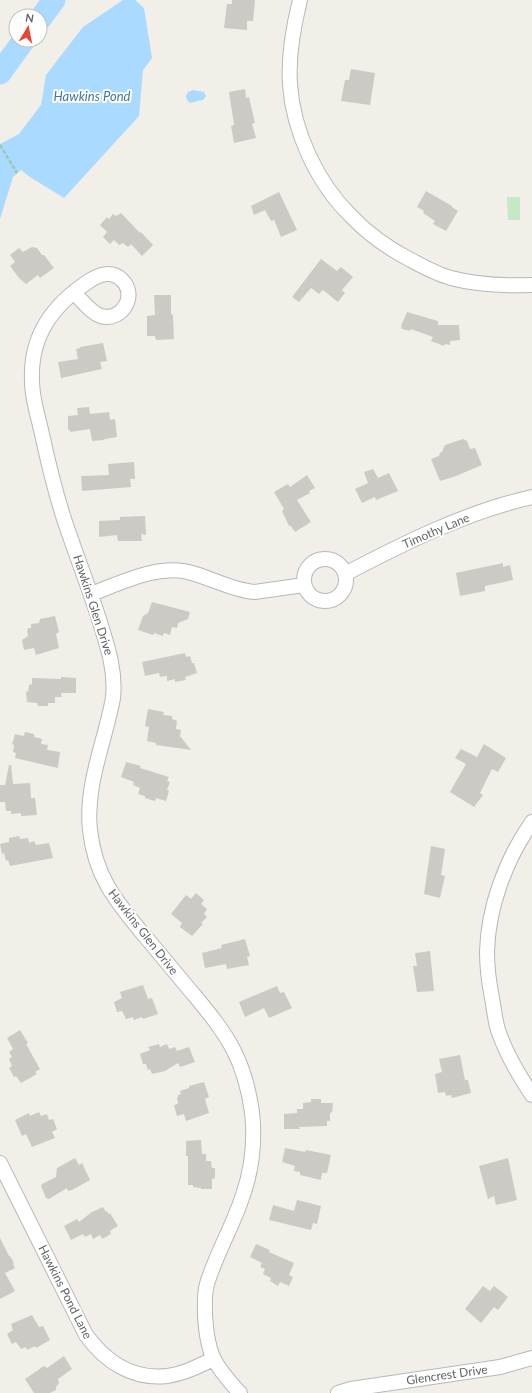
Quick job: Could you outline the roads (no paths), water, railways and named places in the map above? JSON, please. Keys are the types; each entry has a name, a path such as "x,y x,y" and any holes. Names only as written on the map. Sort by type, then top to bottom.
{"street":[{"path":"300,0 294,25 290,54 290,84 295,113 304,142 316,169 332,194 350,216 373,236 423,267 451,278 480,284 510,286 532,285"},
{"name":"Hawkins Glen Drive","path":"74,293 58,306 45,324 36,347 32,380 34,402 63,517 91,594 110,656 114,684 112,705 93,781 90,800 90,830 96,859 102,878 116,901 227,1037 246,1083 251,1110 253,1145 248,1179 240,1203 212,1271 205,1294 207,1338 213,1359 222,1373 240,1393"},
{"name":"Timothy Lane","path":"345,574 387,552 446,525 488,510 532,497"},
{"path":"328,559 334,561 340,565 345,574 346,581 342,591 335,598 329,600 315,598 308,592 304,585 305,572 309,566 317,560 328,559"},
{"path":"91,594 134,578 171,570 191,572 232,587 254,592 304,585"},
{"path":"532,822 510,858 501,880 489,929 487,952 488,974 498,1029 520,1078 532,1095"},
{"name":"Hawkins Pond Lane","path":"0,1163 86,1335 94,1346 107,1359 121,1368 138,1375 154,1377 168,1376 182,1372 213,1359"},
{"name":"Glencrest Drive","path":"338,1393 351,1389 500,1367 532,1358"}],"water":[{"name":"Hawkins Pond","path":"123,0 135,0 144,8 152,58 143,70 139,116 64,198 21,170 13,177 0,219 0,144 19,134 41,105 46,75 83,27"},
{"path":"193,90 204,92 206,96 203,100 190,103 186,96 188,92"}],"waterway":[{"path":"48,8 54,0"},
{"path":"0,73 18,48"}]}
